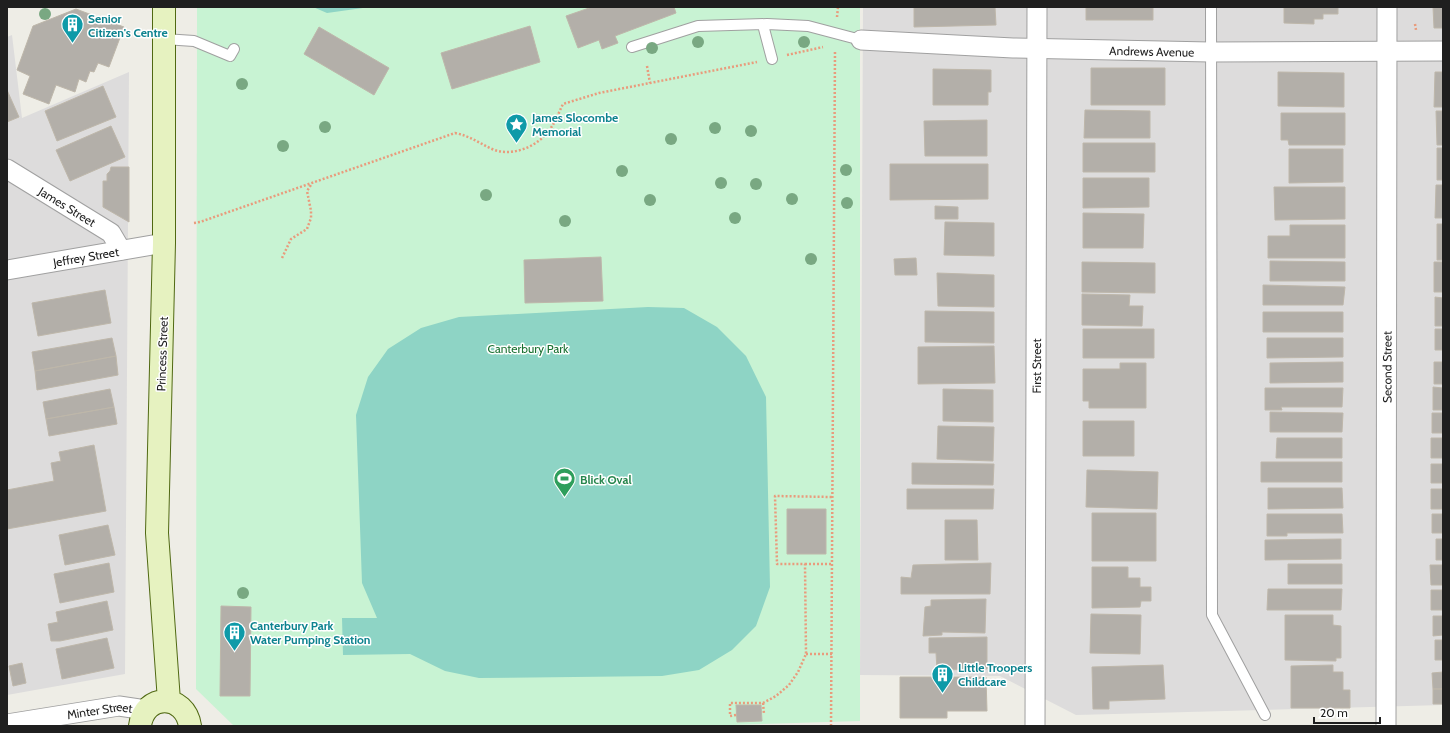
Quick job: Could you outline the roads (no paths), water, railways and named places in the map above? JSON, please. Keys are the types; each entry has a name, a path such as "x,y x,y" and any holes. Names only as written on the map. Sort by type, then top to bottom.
{"street":[{"name":"Princess Street","path":"164,7 164,243 157,533 169,701"},
{"name":"First Street","path":"1035,726 1037,7"},
{"name":"Second Street","path":"1386,726 1387,7"},
{"name":"Andrews Avenue","path":"861,40 1036,48 1210,52 1443,50"},
{"name":"James Street","path":"7,169 111,233 121,250"},
{"name":"Jeffrey Street","path":"7,270 164,243"},
{"path":"143,718 154,704 169,701 177,704 184,710 189,717 190,726"},
{"name":"Minter Street","path":"7,724 114,706 120,706 143,718"}],"lane":[{"path":"1211,7 1212,615 1265,715"},
{"path":"763,25 772,59"},
{"path":"632,47 698,26 808,26 861,40"},
{"path":"164,39 194,40 230,56 234,49"}],"place":[{"name":"Senior Citizen's Centre","path":"72,44"},
{"name":"James Slocombe Memorial","path":"516,144"},
{"name":"Blick Oval","path":"564,498"},
{"name":"Canterbury Park Water Pumping Station","path":"235,652"},
{"name":"Little Troopers Childcare","path":"943,694"}],"park label":[{"name":"Canterbury Park","path":"528,348"}]}
